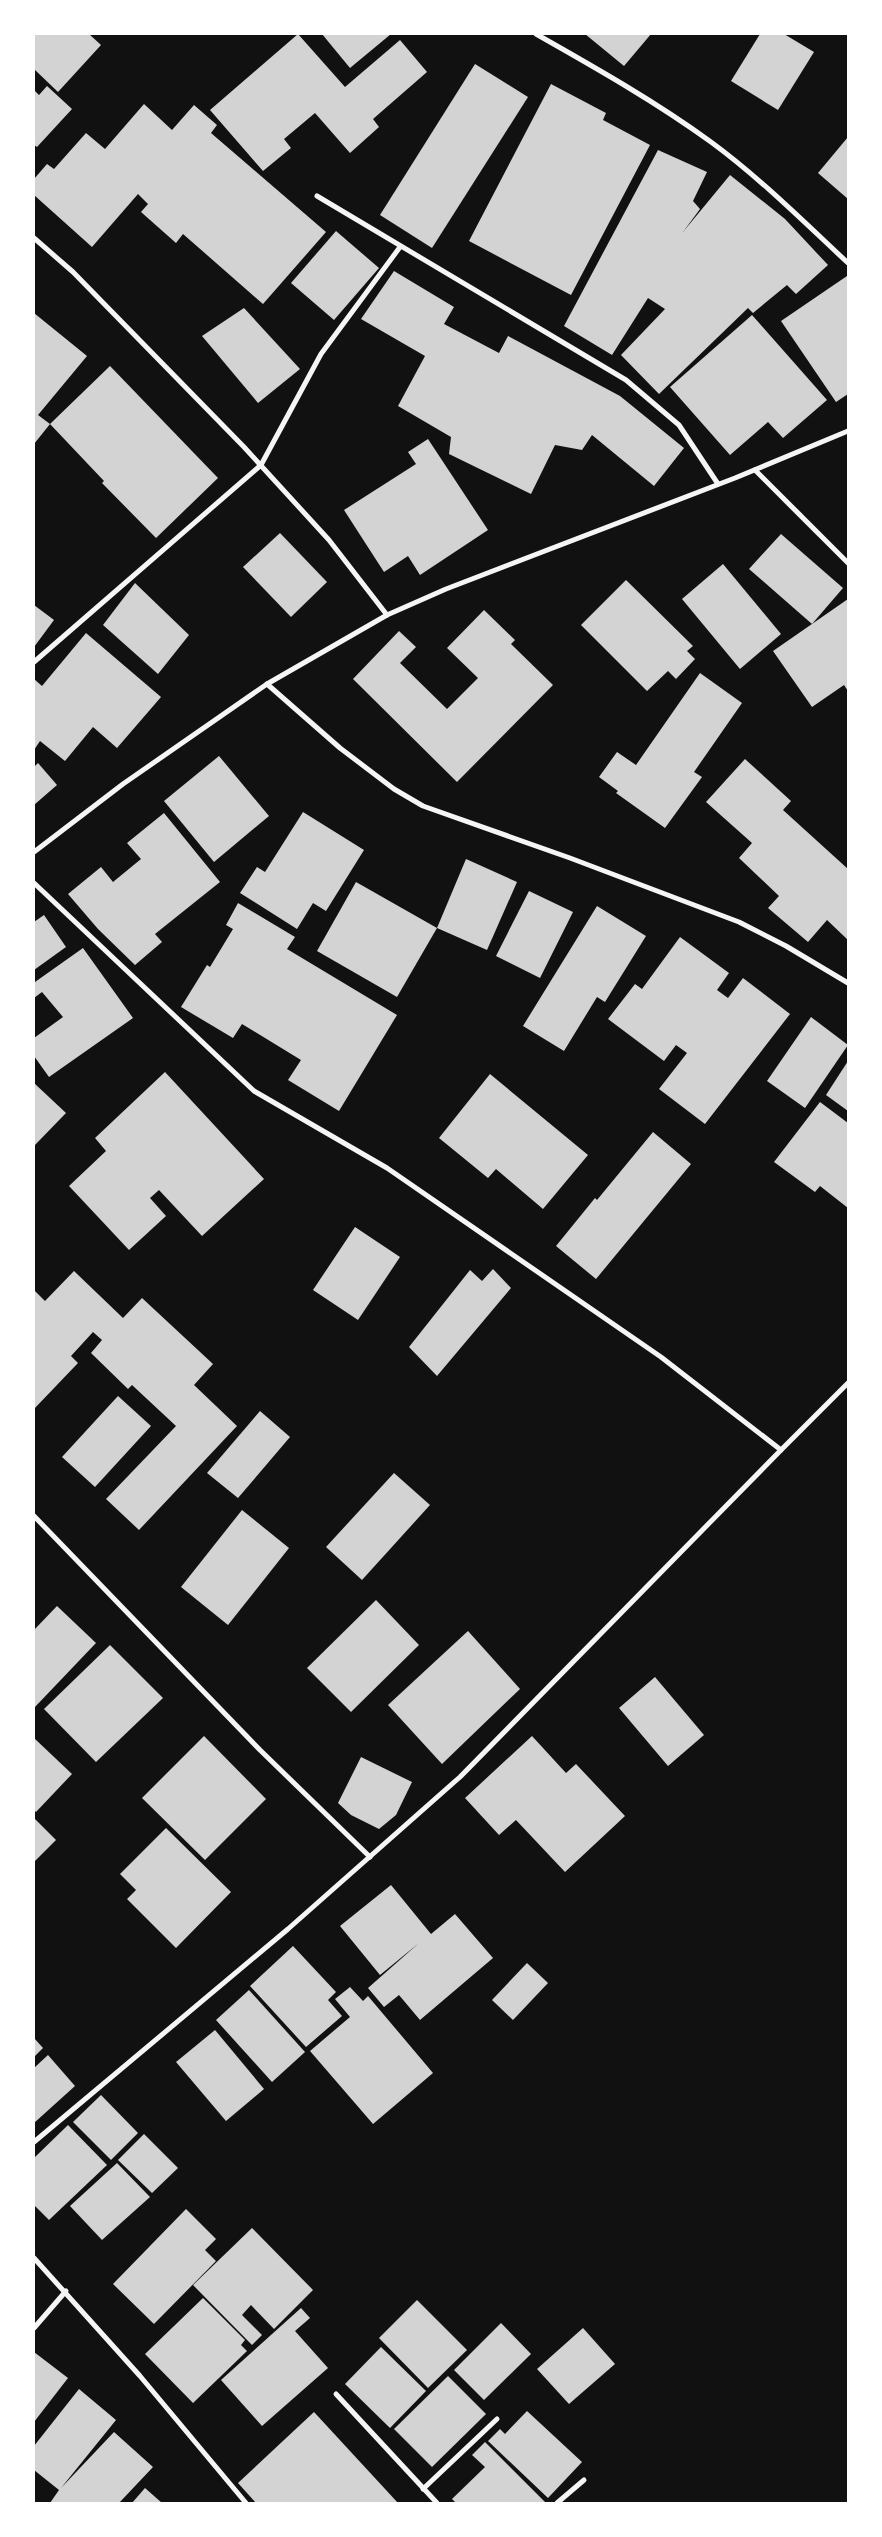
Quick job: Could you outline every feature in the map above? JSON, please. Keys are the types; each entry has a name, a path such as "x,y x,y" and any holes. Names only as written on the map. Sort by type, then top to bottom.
{"street":[{"path":"536,34 651,101 712,143 779,199 848,263"},
{"path":"317,196 626,380 679,425 718,484"},
{"path":"34,238 80,279 260,465 330,540 387,615"},
{"path":"34,662 260,465 321,354 400,247"},
{"path":"34,852 123,784 267,684 387,615 446,589 754,470 848,431"},
{"path":"754,470 848,563"},
{"path":"267,684 340,748 394,790 423,806 579,861 740,922 848,982"},
{"path":"34,883 254,1091 396,1174 660,1357 781,1450"},
{"path":"34,2142 288,1929 460,1777 848,1383"},
{"path":"34,1516 260,1750 370,1857"},
{"path":"34,2258 66,2291 140,2376 246,2503"},
{"path":"34,2328 66,2291"},
{"path":"336,2394 437,2503"},
{"path":"423,2489 498,2419"},
{"path":"557,2503 584,2480"}],"building":[{"path":"34,34 89,34 101,45 58,92 34,69"},
{"path":"298,34 345,87 400,40 427,72 373,119 379,127 350,153 315,113 284,139 291,148 263,171 210,110"},
{"path":"322,34 391,34 350,68"},
{"path":"585,34 651,34 624,66"},
{"path":"760,34 784,34 814,52 778,110 731,81"},
{"path":"475,64 528,97 432,248 380,215"},
{"path":"551,84 606,113 603,120 650,145 571,295 469,241"},
{"path":"47,86 72,109 37,147 34,145 34,90 39,95"},
{"path":"144,104 172,130 194,105 217,125 211,133 326,232 263,304 183,234 176,243 141,212 148,204 138,194 92,247 34,195 34,179 47,164 54,169 86,133 105,149"},
{"path":"848,137 848,199 818,173"},
{"path":"658,150 707,172 693,201 700,209 683,232 730,175 785,219 828,265 796,294 787,285 753,313 748,308 659,394 621,355 665,309 648,298 612,355 564,326"},
{"path":"336,231 379,268 334,320 291,283"},
{"path":"394,271 454,307 444,324 499,353 508,336 620,396 684,448 654,486 592,435 582,450 555,445 531,494 449,454 451,437 398,406 425,356 361,319"},
{"path":"847,276 848,394 836,402 781,321"},
{"path":"244,308 300,369 258,403 202,336"},
{"path":"34,313 87,356 38,415 50,424 34,444"},
{"path":"752,315 827,400 783,438 768,422 730,455 670,387"},
{"path":"110,366 218,478 156,538 102,483 104,481 50,424"},
{"path":"428,439 488,530 420,575 408,556 384,572 344,510 416,464 408,452"},
{"path":"280,533 327,582 291,617 243,567"},
{"path":"781,534 843,588 812,624 749,569"},
{"path":"723,564 781,634 740,669 682,599"},
{"path":"626,580 693,646 687,651 695,659 676,679 668,671 647,691 581,625"},
{"path":"135,583 189,635 158,674 103,625"},
{"path":"848,599 848,691 844,685 812,707 773,651"},
{"path":"34,605 54,620 34,647"},
{"path":"484,610 515,640 511,644 553,685 457,782 353,679 399,631 416,647 400,663 447,709 478,678 447,648"},
{"path":"86,633 161,697 117,748 93,727 65,761 40,741 34,750 34,679 42,686"},
{"path":"700,673 742,703 694,772 702,777 665,828 616,793 618,791 599,777 617,752 636,765"},
{"path":"219,756 269,816 214,862 164,801"},
{"path":"745,759 791,801 783,810 848,869 848,940 827,920 808,942 768,908 779,896 739,858 752,843 706,802"},
{"path":"38,763 57,785 34,805 34,767"},
{"path":"303,812 364,850 326,911 313,903 297,929 240,893 257,867 265,872"},
{"path":"164,813 220,882 155,934 162,942 135,965 98,929 68,894 101,867 113,882 141,859 127,843"},
{"path":"466,859 517,882 487,950 437,928"},
{"path":"356,882 437,928 397,997 317,951"},
{"path":"529,891 573,912 540,978 496,956"},
{"path":"238,903 295,937 287,949 397,1015 339,1111 288,1080 301,1060 242,1024 233,1038 181,1007 207,965 210,967 233,929 226,925"},
{"path":"597,906 646,936 605,1002 597,997 564,1051 523,1026"},
{"path":"44,915 66,947 34,970 34,922"},
{"path":"680,937 729,973 717,990 728,998 743,978 790,1014 705,1124 659,1089 687,1053 676,1045 664,1061 608,1019 635,984 642,989"},
{"path":"83,948 133,1018 49,1077 34,1056 34,1038 63,1017 42,992 34,998 34,981"},
{"path":"811,1017 848,1045 805,1108 767,1081"},
{"path":"848,1061 848,1111 826,1095"},
{"path":"165,1072 264,1179 202,1236 159,1190 150,1198 166,1216 129,1250 69,1186 106,1151 95,1138"},
{"path":"490,1074 588,1155 543,1209 496,1169 488,1178 439,1138"},
{"path":"34,1083 66,1113 34,1146"},
{"path":"820,1102 848,1123 848,1208 820,1186 815,1192 774,1162"},
{"path":"653,1132 691,1164 596,1279 556,1246"},
{"path":"355,1227 400,1257 358,1320 313,1290"},
{"path":"493,1269 511,1288 437,1376 409,1347 470,1270 482,1281"},
{"path":"74,1271 123,1318 142,1298 213,1364 194,1385 237,1426 139,1530 106,1499 176,1426 132,1385 128,1389 91,1353 102,1340 93,1332 71,1356 78,1363 34,1409 34,1290 45,1301"},
{"path":"118,1396 151,1426 95,1487 62,1457"},
{"path":"260,1411 290,1437 238,1498 207,1473"},
{"path":"394,1473 430,1505 362,1580 326,1547"},
{"path":"242,1510 289,1548 228,1625 181,1587"},
{"path":"376,1600 419,1645 351,1712 307,1668"},
{"path":"57,1606 96,1643 34,1708 34,1630"},
{"path":"468,1631 520,1689 442,1764 388,1705"},
{"path":"110,1645 163,1698 96,1762 44,1709"},
{"path":"655,1677 704,1735 668,1766 619,1708"},
{"path":"204,1736 266,1799 205,1860 142,1798"},
{"path":"532,1736 566,1773 576,1764 625,1816 565,1872 516,1820 499,1835 465,1798"},
{"path":"34,1738 72,1774 36,1812 34,1810"},
{"path":"361,1757 412,1782 396,1815 379,1829 351,1815 338,1803"},
{"path":"34,1818 56,1840 34,1862"},
{"path":"166,1828 231,1892 176,1948 127,1899 136,1890 120,1874"},
{"path":"391,1885 431,1934 455,1914 493,1958 420,2020 399,1995 384,2007 368,1988 419,1943 380,1975 340,1926"},
{"path":"293,1946 336,1992 328,2000 342,2016 306,2047 250,1986"},
{"path":"527,1963 548,1983 513,2020 492,2000"},
{"path":"350,1987 363,2001 368,1996 433,2073 373,2124 310,2051 350,2017 335,1999"},
{"path":"249,1990 305,2052 272,2082 216,2020"},
{"path":"215,2030 264,2089 226,2121 176,2062"},
{"path":"34,2038 43,2048 34,2057"},
{"path":"48,2055 75,2086 34,2123 34,2068"},
{"path":"101,2095 138,2133 111,2160 73,2122"},
{"path":"68,2125 107,2165 49,2220 34,2205 34,2158"},
{"path":"144,2134 178,2168 152,2193 118,2160"},
{"path":"117,2163 150,2197 102,2240 70,2206"},
{"path":"186,2209 216,2239 205,2250 216,2261 154,2324 113,2284"},
{"path":"252,2228 313,2290 274,2329 251,2305 242,2315 262,2335 252,2345 193,2285"},
{"path":"203,2298 245,2340 241,2345 247,2351 193,2403 145,2354"},
{"path":"417,2300 467,2350 428,2388 379,2338"},
{"path":"301,2308 310,2318 295,2331 328,2368 262,2426 221,2380"},
{"path":"501,2323 531,2354 484,2400 454,2370"},
{"path":"583,2328 615,2364 569,2404 537,2369"},
{"path":"381,2347 426,2391 390,2428 345,2384"},
{"path":"34,2352 68,2378 34,2422"},
{"path":"448,2376 486,2414 432,2467 394,2429"},
{"path":"79,2389 116,2420 61,2488 114,2432 153,2467 119,2503 50,2503 59,2490 34,2470 34,2446"},
{"path":"527,2411 582,2462 548,2498 488,2441 500,2429 505,2434"},
{"path":"314,2412 398,2503 256,2503 238,2483"},
{"path":"485,2442 544,2503 456,2503 452,2499 485,2467 472,2455"},
{"path":"145,2488 162,2503 132,2503"}]}
